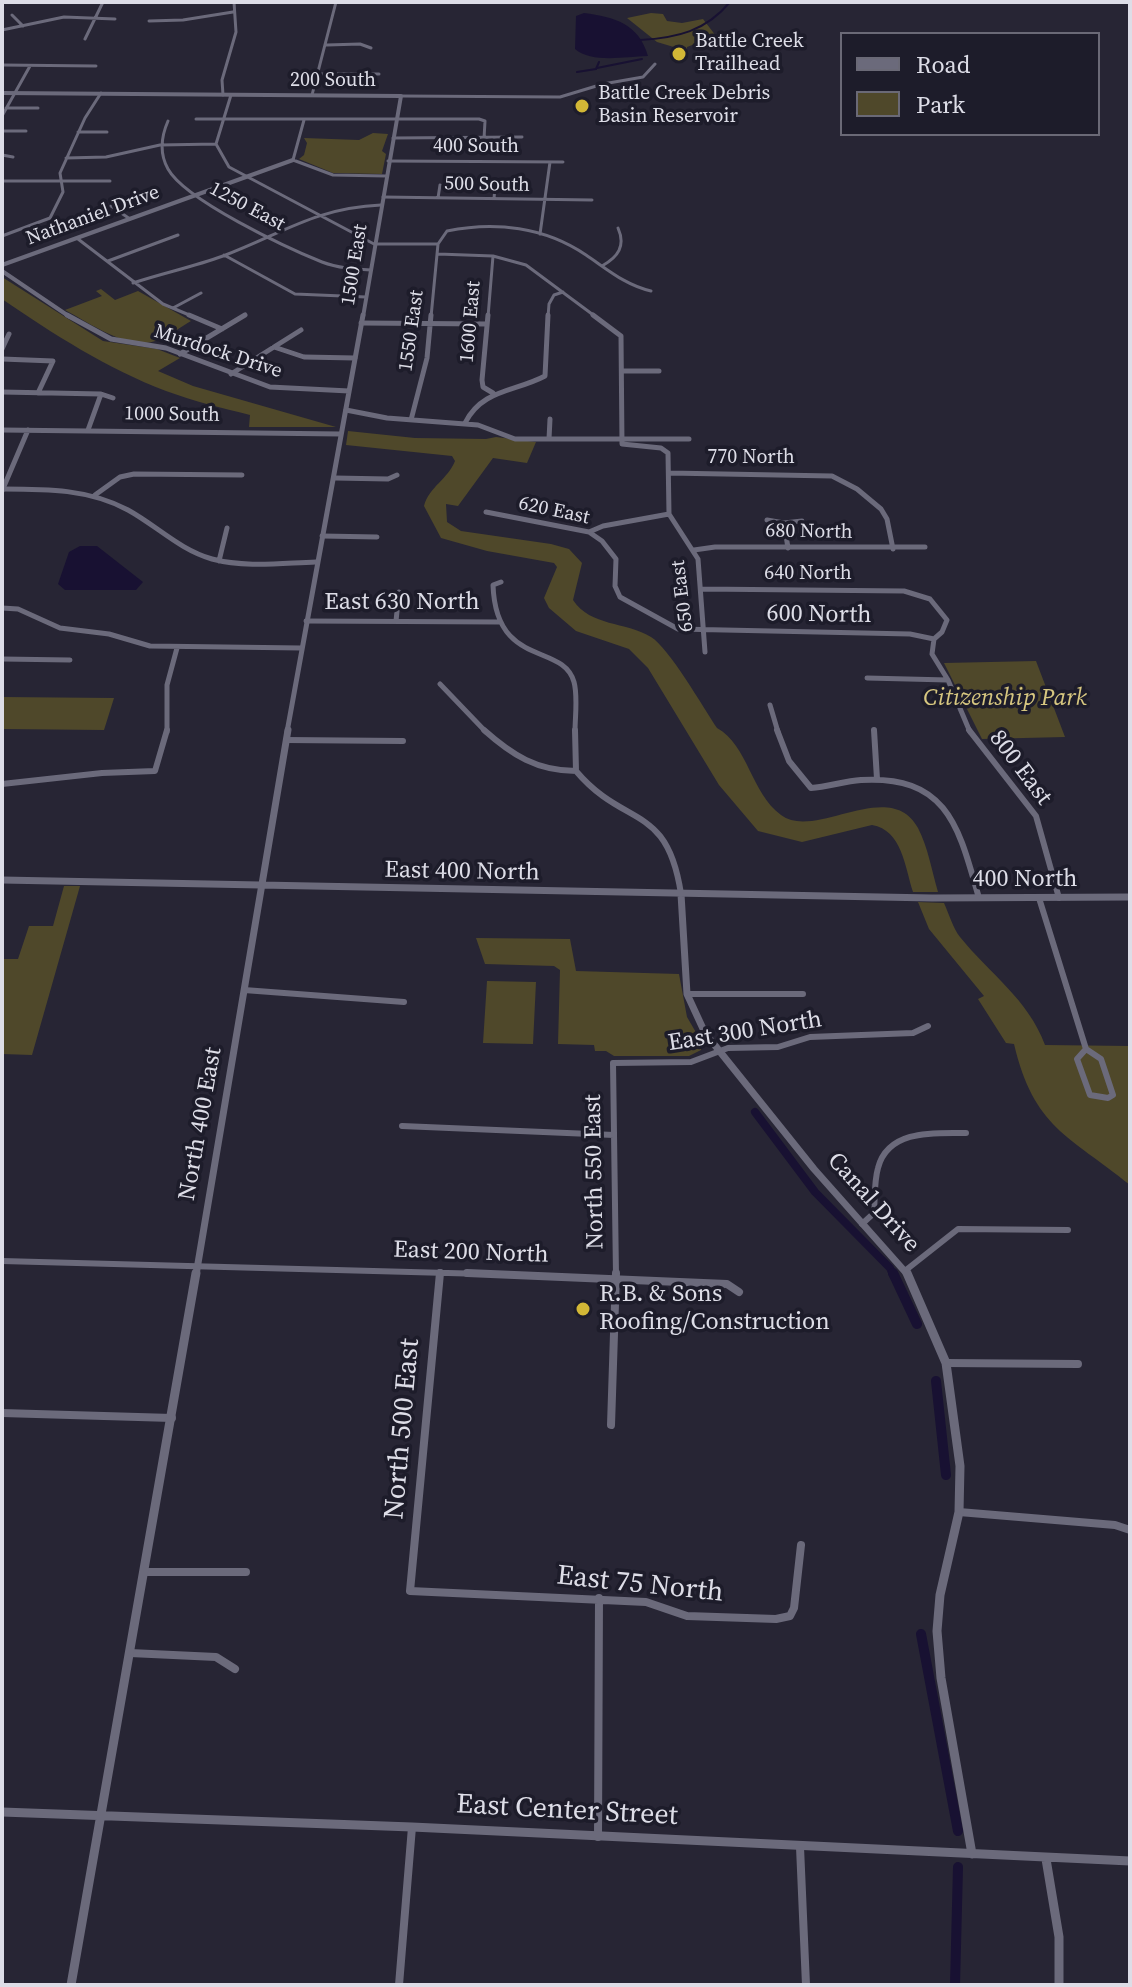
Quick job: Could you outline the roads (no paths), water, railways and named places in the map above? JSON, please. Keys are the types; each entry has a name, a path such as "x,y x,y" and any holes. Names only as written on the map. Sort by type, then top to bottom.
{"street":[{"path":"85,39 103,2"},
{"path":"223,95 222,80 236,32 234,2"},
{"path":"312,95 336,2"},
{"path":"149,21 183,20 233,12"},
{"path":"12,15 31,30"},
{"path":"2,30 64,17 115,19"},
{"path":"327,45 360,44 371,48"},
{"path":"72,66 76,57"},
{"name":"200 South","path":"2,93 560,97 609,82 643,77 655,64"},
{"path":"2,65 96,66"},
{"path":"2,116 30,66"},
{"path":"319,74 379,74"},
{"path":"2,236 50,218 63,192 60,173 66,158 101,93"},
{"path":"231,95 216,144 229,167 374,244 438,244 447,231 465,226 489,225 540,234 573,247 631,287 651,291"},
{"name":"1500 East","path":"341,437 401,96"},
{"path":"6,108 38,108"},
{"path":"196,119 479,119 485,121 484,139"},
{"path":"304,120 293,160 333,175 386,176"},
{"path":"160,145 168,121"},
{"path":"2,131 26,131"},
{"path":"78,132 107,132"},
{"path":"393,138 522,137"},
{"path":"66,158 106,157 160,145 216,144"},
{"name":"1250 East","path":"160,145 170,173 195,196 329,265 371,270"},
{"path":"2,155 13,157"},
{"name":"Nathaniel Drive","path":"2,268 293,160"},
{"name":"400 South","path":"388,161 563,162"},
{"path":"540,234 550,162"},
{"path":"2,181 110,181"},
{"path":"438,198 440,185"},
{"path":"494,199 495,186"},
{"name":"500 South","path":"383,197 592,200"},
{"path":"133,283 224,255 313,213 356,204 381,205"},
{"path":"111,206 130,219"},
{"path":"440,227 447,231"},
{"path":"602,266 618,259 622,252 618,228"},
{"path":"108,261 178,235"},
{"path":"78,239 133,283 173,308 222,329"},
{"name":"1550 East","path":"411,420 427,358 438,244"},
{"path":"438,254 493,256 526,265 621,336 621,440 627,447 665,449 668,453 669,514 603,526 589,532"},
{"path":"224,255 295,294 366,297"},
{"name":"1600 East","path":"465,423 471,411 493,393 483,387 482,380 493,256"},
{"name":"Murdock Drive","path":"2,268 70,317 106,337 160,346 276,389 349,391"},
{"path":"493,393 545,376 549,304 554,295 563,292"},
{"path":"173,308 201,293"},
{"path":"180,354 245,315"},
{"path":"361,323 487,324"},
{"path":"231,374 301,330"},
{"path":"2,349 9,334"},
{"path":"274,347 304,357 355,358"},
{"path":"2,359 53,361 38,393"},
{"path":"622,371 659,371"},
{"path":"2,392 101,394 113,398"},
{"path":"88,430 101,394"},
{"path":"346,410 411,420 465,423 491,428 515,439 689,439"},
{"path":"549,439 550,419"},
{"name":"1000 South","path":"2,430 341,437"},
{"path":"28,430 3,490 72,489 95,495 127,509 197,553 219,561 316,562"},
{"name":"North 400 East","path":"71,1985 172,1418 316,562 341,437"},
{"name":"770 North","path":"669,473 832,476 857,489 881,509 887,519 893,549"},
{"path":"95,495 120,477 134,474 242,475"},
{"path":"335,478 388,479 397,475"},
{"name":"620 East","path":"486,512 589,532 602,541 616,559 615,586 626,602 654,613 678,629 704,632"},
{"name":"650 East","path":"669,514 698,559 705,652"},
{"path":"767,520 784,523 802,521"},
{"path":"784,523 788,548"},
{"path":"219,561 227,528"},
{"path":"322,536 377,537"},
{"name":"680 North","path":"694,550 715,547 925,547"},
{"path":"501,582 493,585 492,603 499,622 523,647 561,665 574,680 576,771 595,794 636,813 655,827 678,864 681,894"},
{"name":"640 North","path":"701,589 916,592"},
{"path":"396,621 399,592"},
{"name":"800 East","path":"916,592 938,604 945,614 945,627 934,639 932,654 948,680 973,738 1036,816 1059,898"},
{"path":"2,608 18,609 60,628 109,634 150,646 301,648"},
{"name":"East 630 North","path":"306,621 499,622"},
{"name":"600 North","path":"704,632 910,634 934,639"},
{"path":"2,784 102,773 155,771 169,724 167,685 177,648"},
{"path":"2,659 70,660"},
{"path":"867,678 948,680"},
{"path":"440,684 519,760 545,770 576,771"},
{"path":"770,705 781,749 801,781 811,788 877,779 917,789 949,814 957,827 979,898"},
{"path":"874,729 877,779"},
{"path":"286,740 403,741"},
{"name":"East 400 North","path":"2,880 921,898"},
{"name":"Canal Drive","path":"681,894 687,994 705,1033 814,1169 906,1270 946,1363 960,1466 959,1512 940,1595 937,1631 941,1678 972,1854"},
{"name":"400 North","path":"921,898 1130,897"},
{"path":"1039,898 1086,1049 1101,1059 1113,1095 1108,1098 1090,1095 1077,1059 1086,1049"},
{"path":"244,990 305,992 337,999 404,1002"},
{"path":"687,994 803,994"},
{"name":"East 300 North","path":"613,1063 691,1062 728,1048 778,1047 810,1037 913,1033 928,1026"},
{"name":"North 550 East","path":"611,1425 616,1278 613,1063"},
{"path":"402,1126 614,1135"},
{"path":"862,1224 874,1213 879,1163 894,1142 920,1133 966,1133"},
{"path":"906,1270 958,1229 1068,1230"},
{"name":"East 200 North","path":"2,1261 198,1263 616,1278 727,1284 739,1292"},
{"name":"North 500 East","path":"410,1591 440,1272"},
{"path":"946,1363 1078,1364"},
{"path":"2,1413 172,1418"},
{"path":"959,1512 1115,1525 1130,1530"},
{"name":"East 75 North","path":"410,1591 599,1598 646,1602 687,1616 776,1619 790,1616 798,1602 795,1562 801,1545"},
{"path":"144,1572 246,1572"},
{"path":"598,1837 599,1598"},
{"path":"130,1653 216,1657 235,1669"},
{"name":"East Center Street","path":"2,1812 412,1827 1130,1861"},
{"path":"399,1985 412,1827"},
{"path":"800,1847 806,1985"},
{"path":"1046,1859 1059,1937 1059,1985"}],"waterway":[{"path":"640,40 690,31 711,20 730,2"},
{"path":"597,68 642,59"},
{"path":"577,72 596,69 599,62"},
{"path":"755,1112 815,1192 890,1268 893,1275"},
{"path":"893,1273 917,1324"},
{"path":"936,1381 946,1475"},
{"path":"921,1634 958,1831"},
{"path":"955,1985 958,1867"}],"place":[{"name":"Battle Creek Trailhead","path":"679,54"},
{"name":"Battle Creek Debris Basin Reservoir","path":"582,106"},
{"name":"R.B. & Sons Roofing/Construction","path":"583,1309"}],"park label":[{"name":"Citizenship Park","path":"1005,699"}]}
